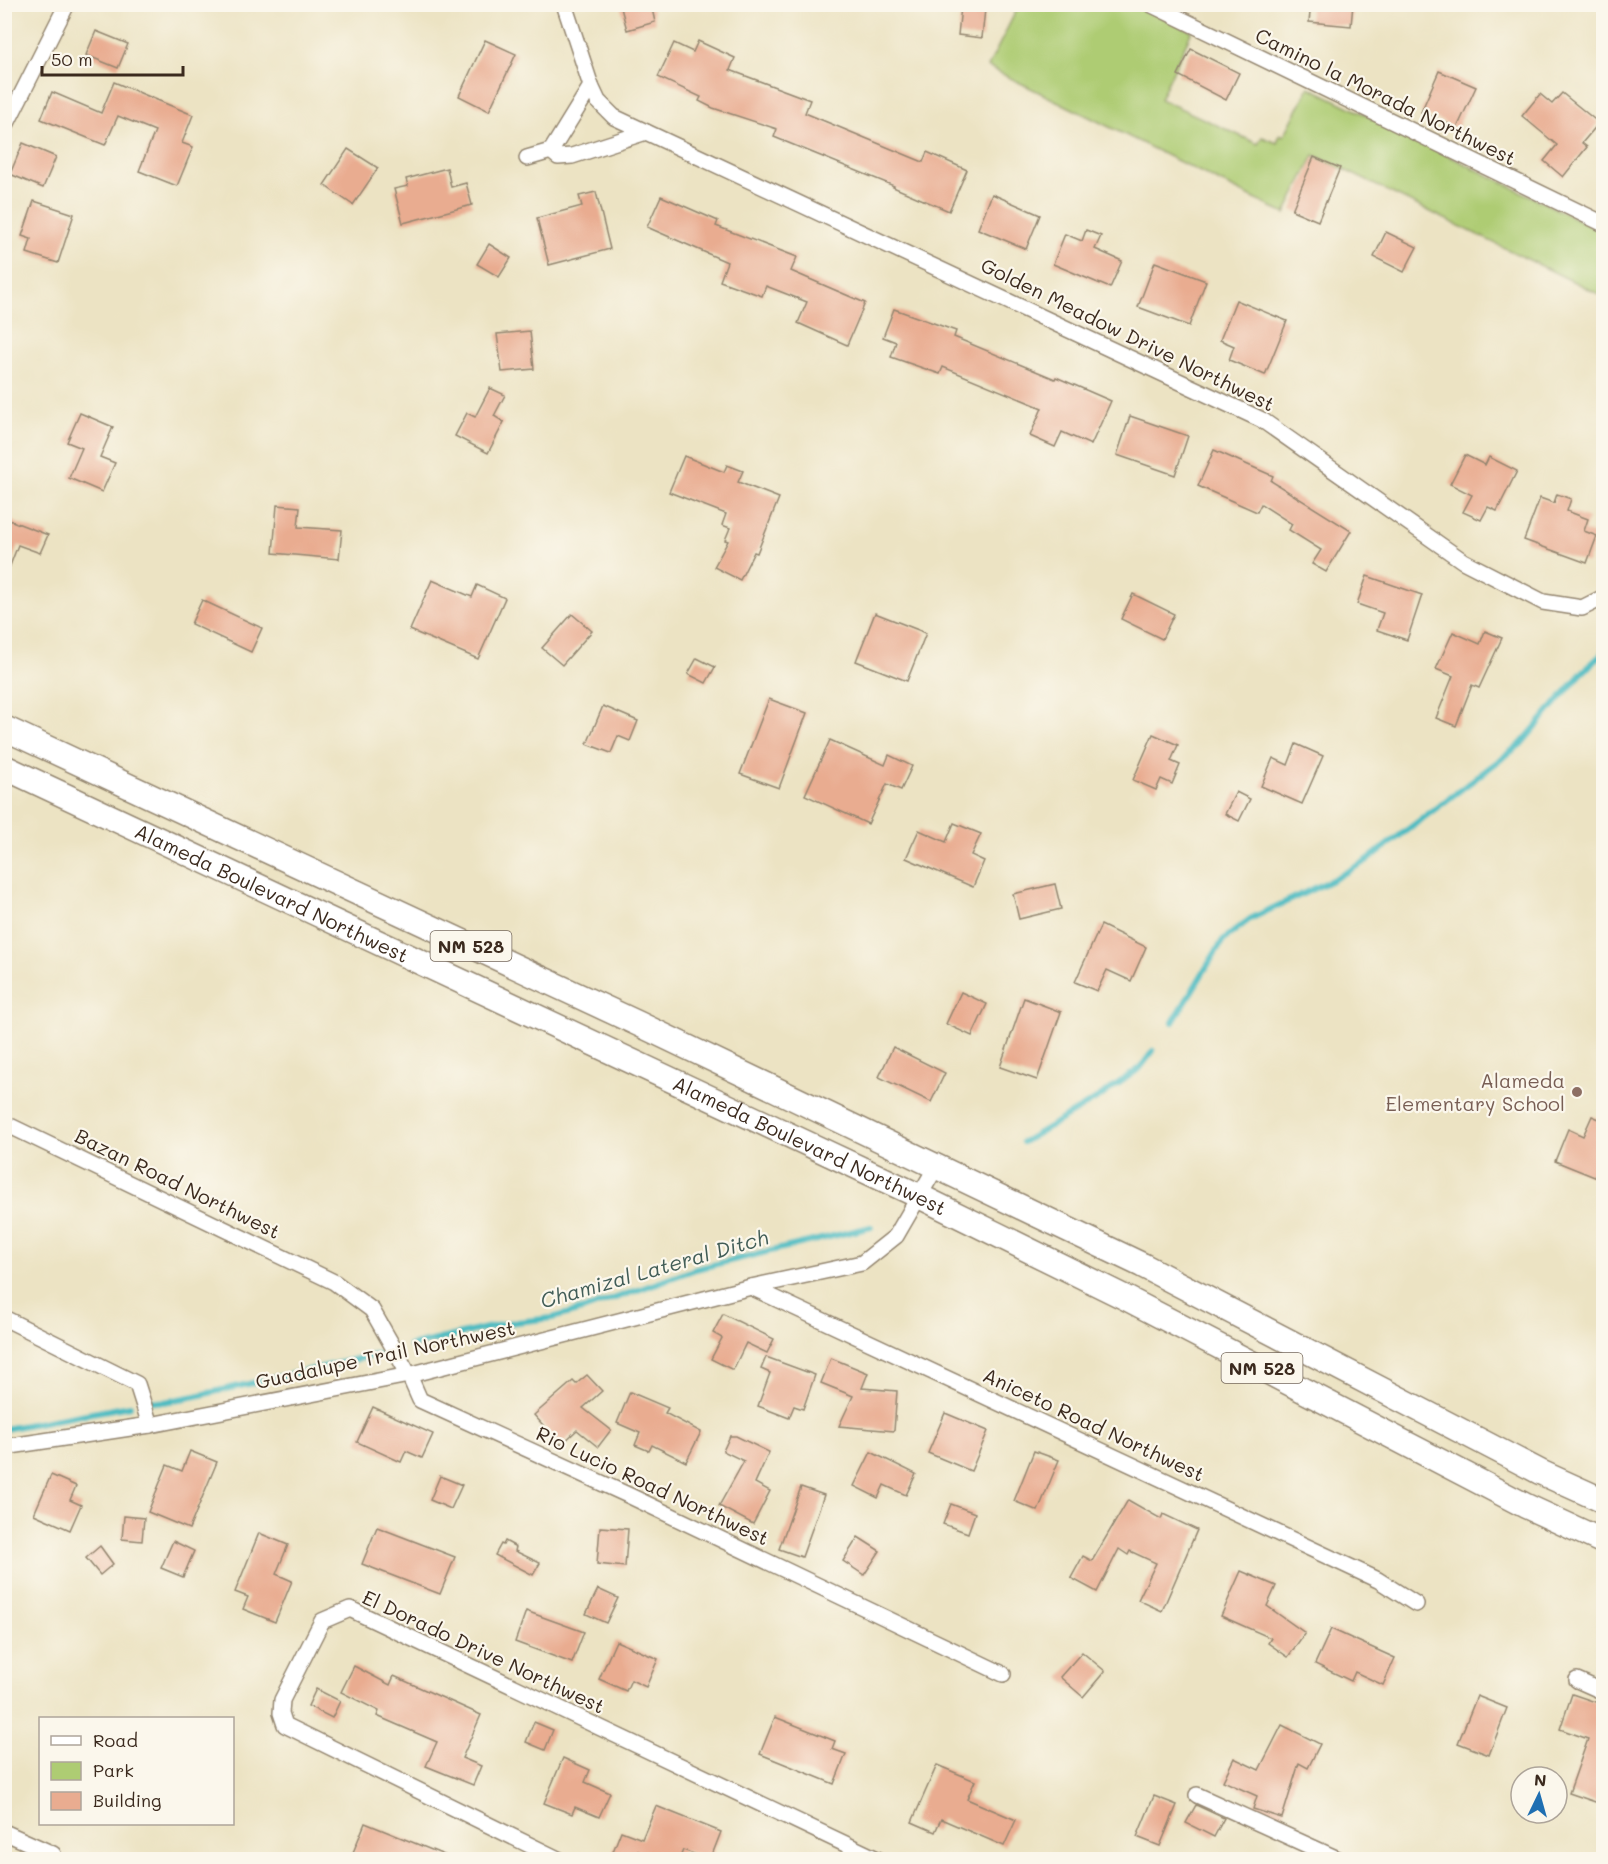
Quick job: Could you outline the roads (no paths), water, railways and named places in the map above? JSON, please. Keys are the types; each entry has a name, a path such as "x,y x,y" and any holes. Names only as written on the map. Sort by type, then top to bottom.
{"main road":[{"name":"Alameda Boulevard Northwest","path":"4,728 639,1024 1142,1265 1540,1472 1604,1501"},
{"name":"Alameda Boulevard Northwest","path":"4,767 919,1196 1126,1298 1526,1506 1604,1542"}],"street":[{"path":"4,129 10,102 67,4"},
{"name":"Golden Meadow Drive Northwest","path":"564,4 591,86 598,101 614,117 1235,405 1277,429 1463,561 1543,602 1582,608 1604,597"},
{"name":"Camino la Morada Northwest","path":"1150,4 1604,224"},
{"path":"527,158 551,151 591,86"},
{"path":"551,151 558,157 572,156 646,132"},
{"name":"Bazan Road Northwest","path":"4,1123 334,1282"},
{"name":"Guadalupe Trail Northwest","path":"4,1447 150,1425 409,1375 751,1287 862,1263 896,1236 936,1167"},
{"name":"Rio Lucio Road Northwest","path":"334,1282 372,1310 409,1375 420,1400 630,1496 1003,1674"},
{"name":"Aniceto Road Northwest","path":"751,1287 1378,1580 1416,1604"},
{"path":"4,1318 137,1383 150,1425"},
{"name":"El Dorado Drive Northwest","path":"560,1860 285,1725 281,1713 282,1700 322,1621 350,1609 879,1860"},
{"path":"1577,1680 1604,1692"},
{"path":"1197,1795 1340,1860"},
{"path":"4,1832 53,1854"}],"waterway":[{"name":"Chamizal Lateral Ditch","path":"1173,1022 1223,940 1250,919 1366,861 1521,744 1581,674 1604,652"},
{"name":"Chamizal Lateral Ditch","path":"1023,1142 1098,1098 1140,1068 1153,1051"},
{"name":"Chamizal Lateral Ditch","path":"410,1346 508,1323 552,1318 585,1309 696,1269 871,1227"},
{"name":"Chamizal Lateral Ditch","path":"152,1401 164,1402 196,1396 379,1354"},
{"name":"Chamizal Lateral Ditch","path":"4,1429 130,1406"}],"place":[{"name":"Alameda Elementary School","path":"1577,1092"}]}
